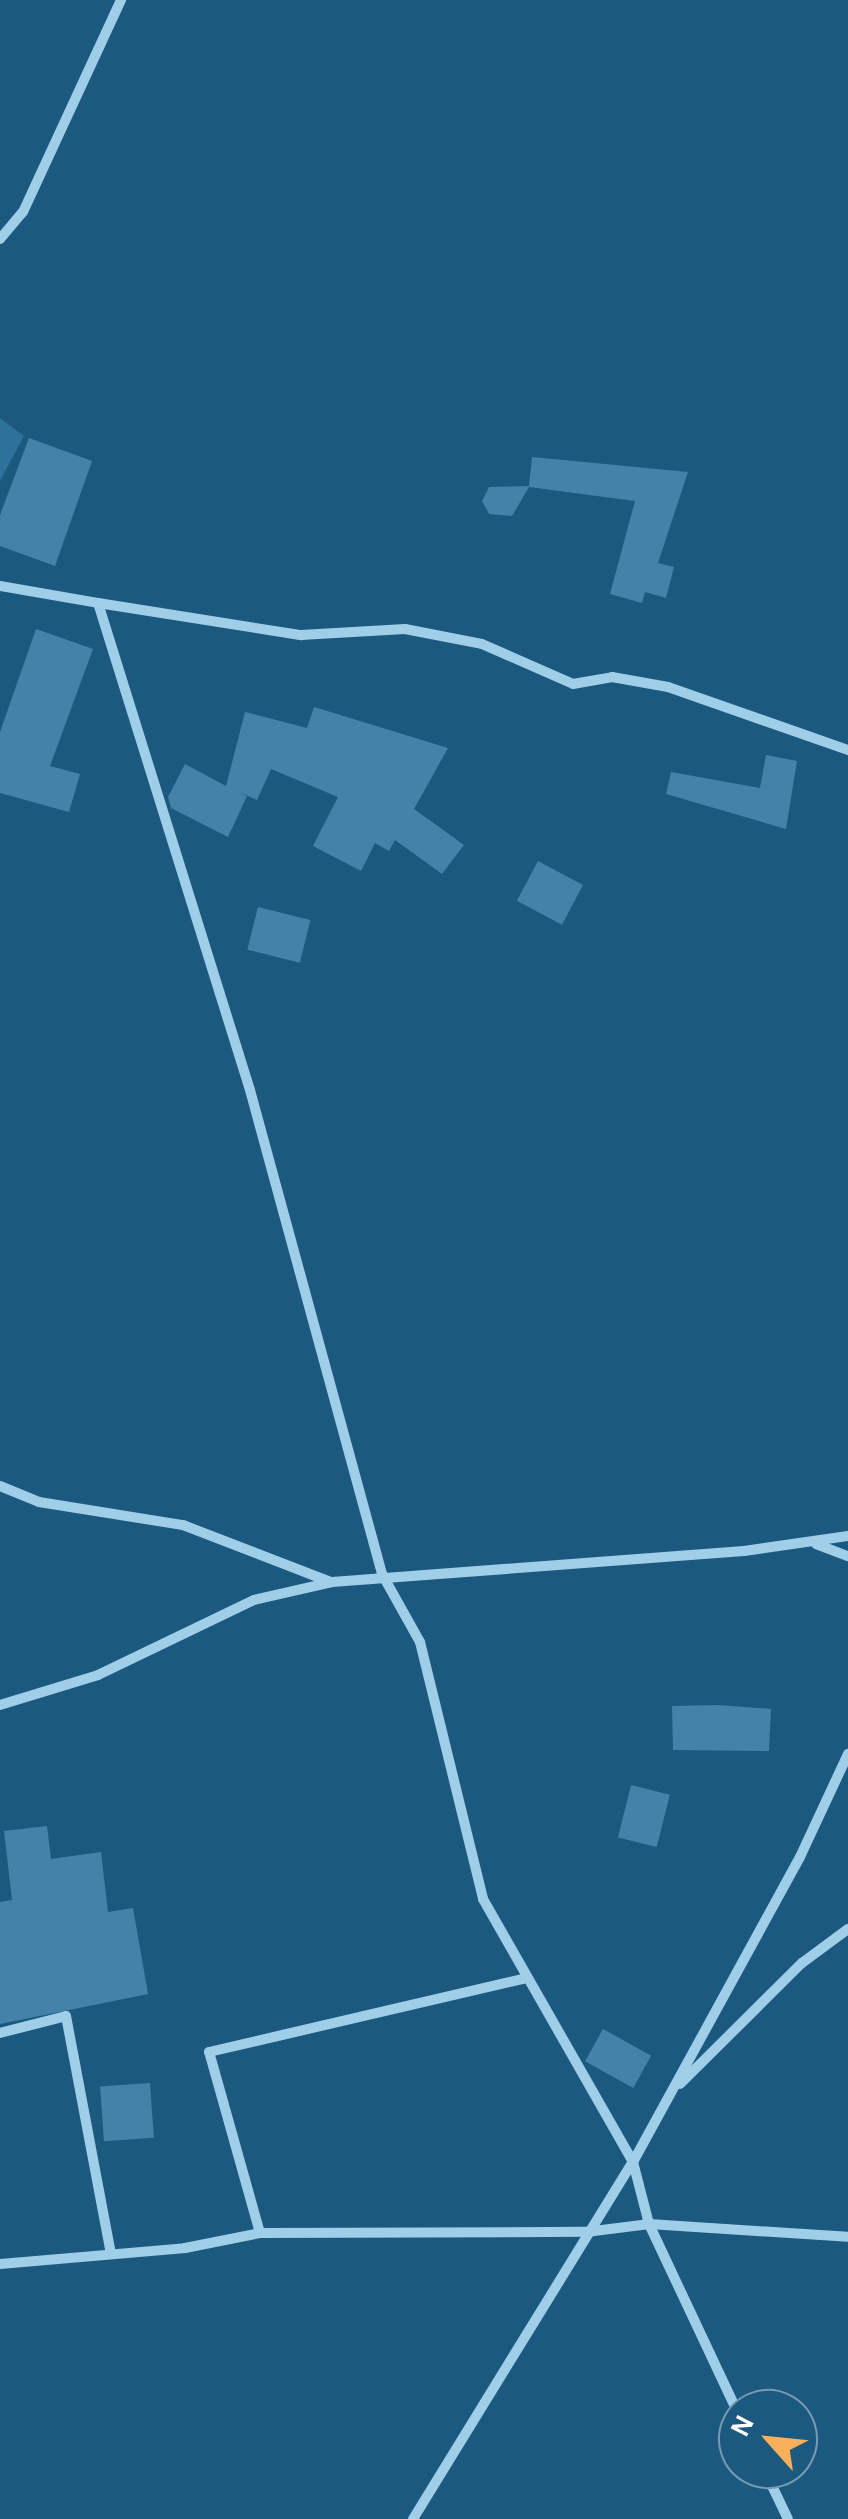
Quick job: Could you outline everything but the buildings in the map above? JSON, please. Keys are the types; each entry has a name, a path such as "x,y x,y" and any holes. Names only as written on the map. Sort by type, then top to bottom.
{"street":[{"path":"0,240 24,212 121,0"},
{"path":"0,586 301,635 405,629 482,644 573,684 612,677 668,687 848,750"},
{"path":"98,603 250,1090 382,1574 420,1642 483,1899 633,2162 650,2224 727,2389"},
{"path":"0,1486 39,1502 183,1526 332,1582"},
{"path":"0,1706 70,1687 254,1600 332,1582 382,1574 815,1544 848,1536"},
{"path":"815,1544 848,1556"},
{"path":"413,2519 586,2232 633,2162 800,1857 848,1754"},
{"path":"672,2092 802,1962 848,1929"},
{"path":"260,2233 209,2052 526,1978"},
{"path":"0,2033 66,2016 111,2254"},
{"path":"0,2264 111,2254 260,2233 586,2232 650,2224 848,2237"},
{"path":"774,2489 788,2519"}],"shaded area":[{"path":"0,418 24,436 0,481"}]}
